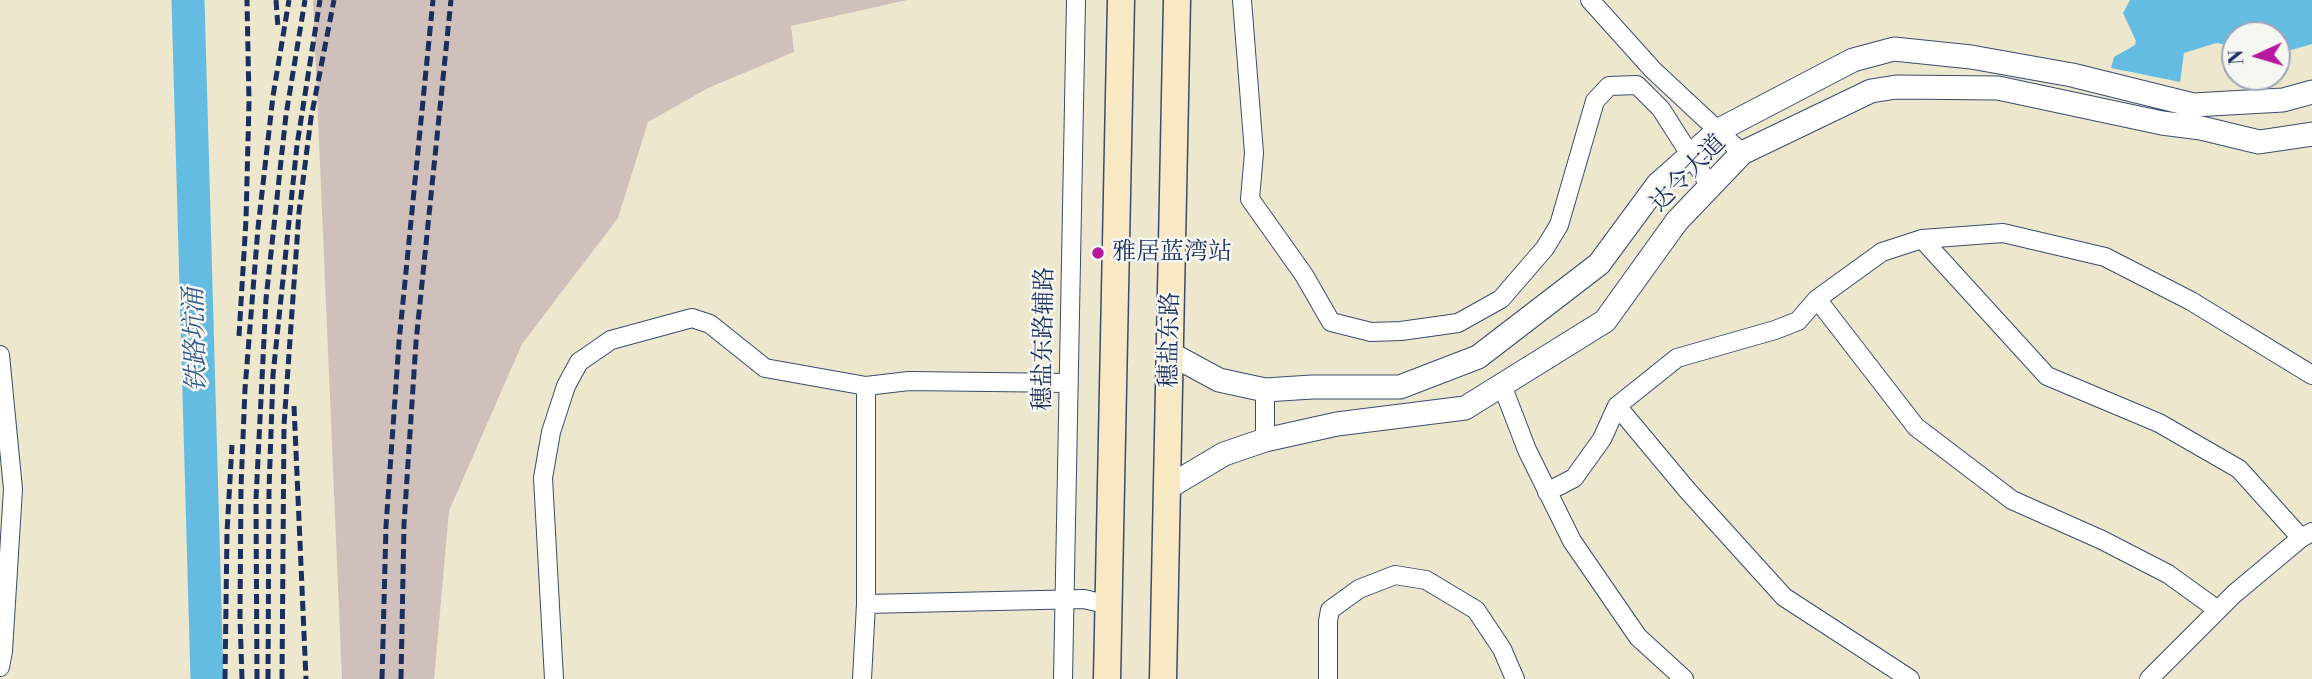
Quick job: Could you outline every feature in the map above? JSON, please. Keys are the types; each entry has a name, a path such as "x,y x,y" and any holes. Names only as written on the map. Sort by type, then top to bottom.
{"main road":[{"path":"1107,679 1121,0"},
{"name":"穗盐东路","path":"1163,679 1177,0"}],"street":[{"name":"穗盐东路辅路","path":"1063,679 1076,0"},
{"path":"1242,0 1254,153 1250,199 1304,275 1331,321 1371,332 1401,331 1458,323 1501,299 1545,248 1559,225 1595,101 1609,86 1637,85 1661,109 1710,186"},
{"path":"1590,0 1653,70 1742,153"},
{"name":"达令大道","path":"1171,354 1219,380 1265,390 1399,387 1478,357 1599,264 1658,184 1719,130 1853,60 1894,49 1971,57 2047,70 2193,105 2283,100 2312,92"},
{"name":"达令大道","path":"1167,488 1224,454 1265,440 1337,424 1465,408 1605,321 1677,221 1742,153 1871,91 1896,87 1998,88 2259,142 2312,134"},
{"path":"2162,123 2168,99"},
{"path":"1548,492 1574,478 1602,439 1617,406 1678,358 1798,321 1817,299 1882,252 1922,239 2003,233 2105,257 2191,301 2312,375"},
{"path":"1922,239 2048,376 2159,423 2239,469 2307,535 2218,610 2148,679"},
{"path":"1817,299 1916,427 2012,499 2168,574 2218,610"},
{"path":"554,679 544,478 551,432 566,386 579,362 611,340 692,318 710,324 765,368 866,386 909,381 1069,383"},
{"path":"0,355 13,489 0,667"},
{"path":"1502,385 1527,450 1572,541 1638,637 1685,679"},
{"path":"862,679 866,604 866,386"},
{"path":"1265,390 1265,440"},
{"path":"1617,406 1688,491 1784,597 1910,679"},
{"path":"1328,679 1330,610 1359,589 1395,575 1426,580 1476,610 1502,649 1515,679"},
{"path":"866,604 1084,599 1109,604"}],"shaded area":[{"path":"313,0 907,0 791,26 794,52 708,88 648,122 618,218 522,344 449,511 434,679 342,679"}],"water":[{"path":"2130,0 2312,0 2312,44 2291,50 2291,21 2221,21 2221,44 2184,53 2180,82 2111,68 2114,57 2135,45 2136,41 2123,13"}],"waterway":[{"name":"铁路坑涌","path":"188,0 207,679"}],"railway":[{"path":"239,336 249,102 247,0"},
{"path":"276,0 278,28"},
{"path":"242,679 241,487 245,389 258,228 273,96 289,0"},
{"path":"257,679 256,499 266,299 286,115 305,0"},
{"path":"268,679 269,490 273,375 297,145 320,0"},
{"path":"282,679 284,425 299,212 311,118 334,0"},
{"path":"382,679 386,526 399,342 433,0"},
{"path":"401,679 404,524 416,342 451,0"},
{"path":"294,406 306,679"},
{"path":"225,679 227,532 232,445"}],"place":[{"name":"雅居蓝湾站","path":"1098,253"}]}
